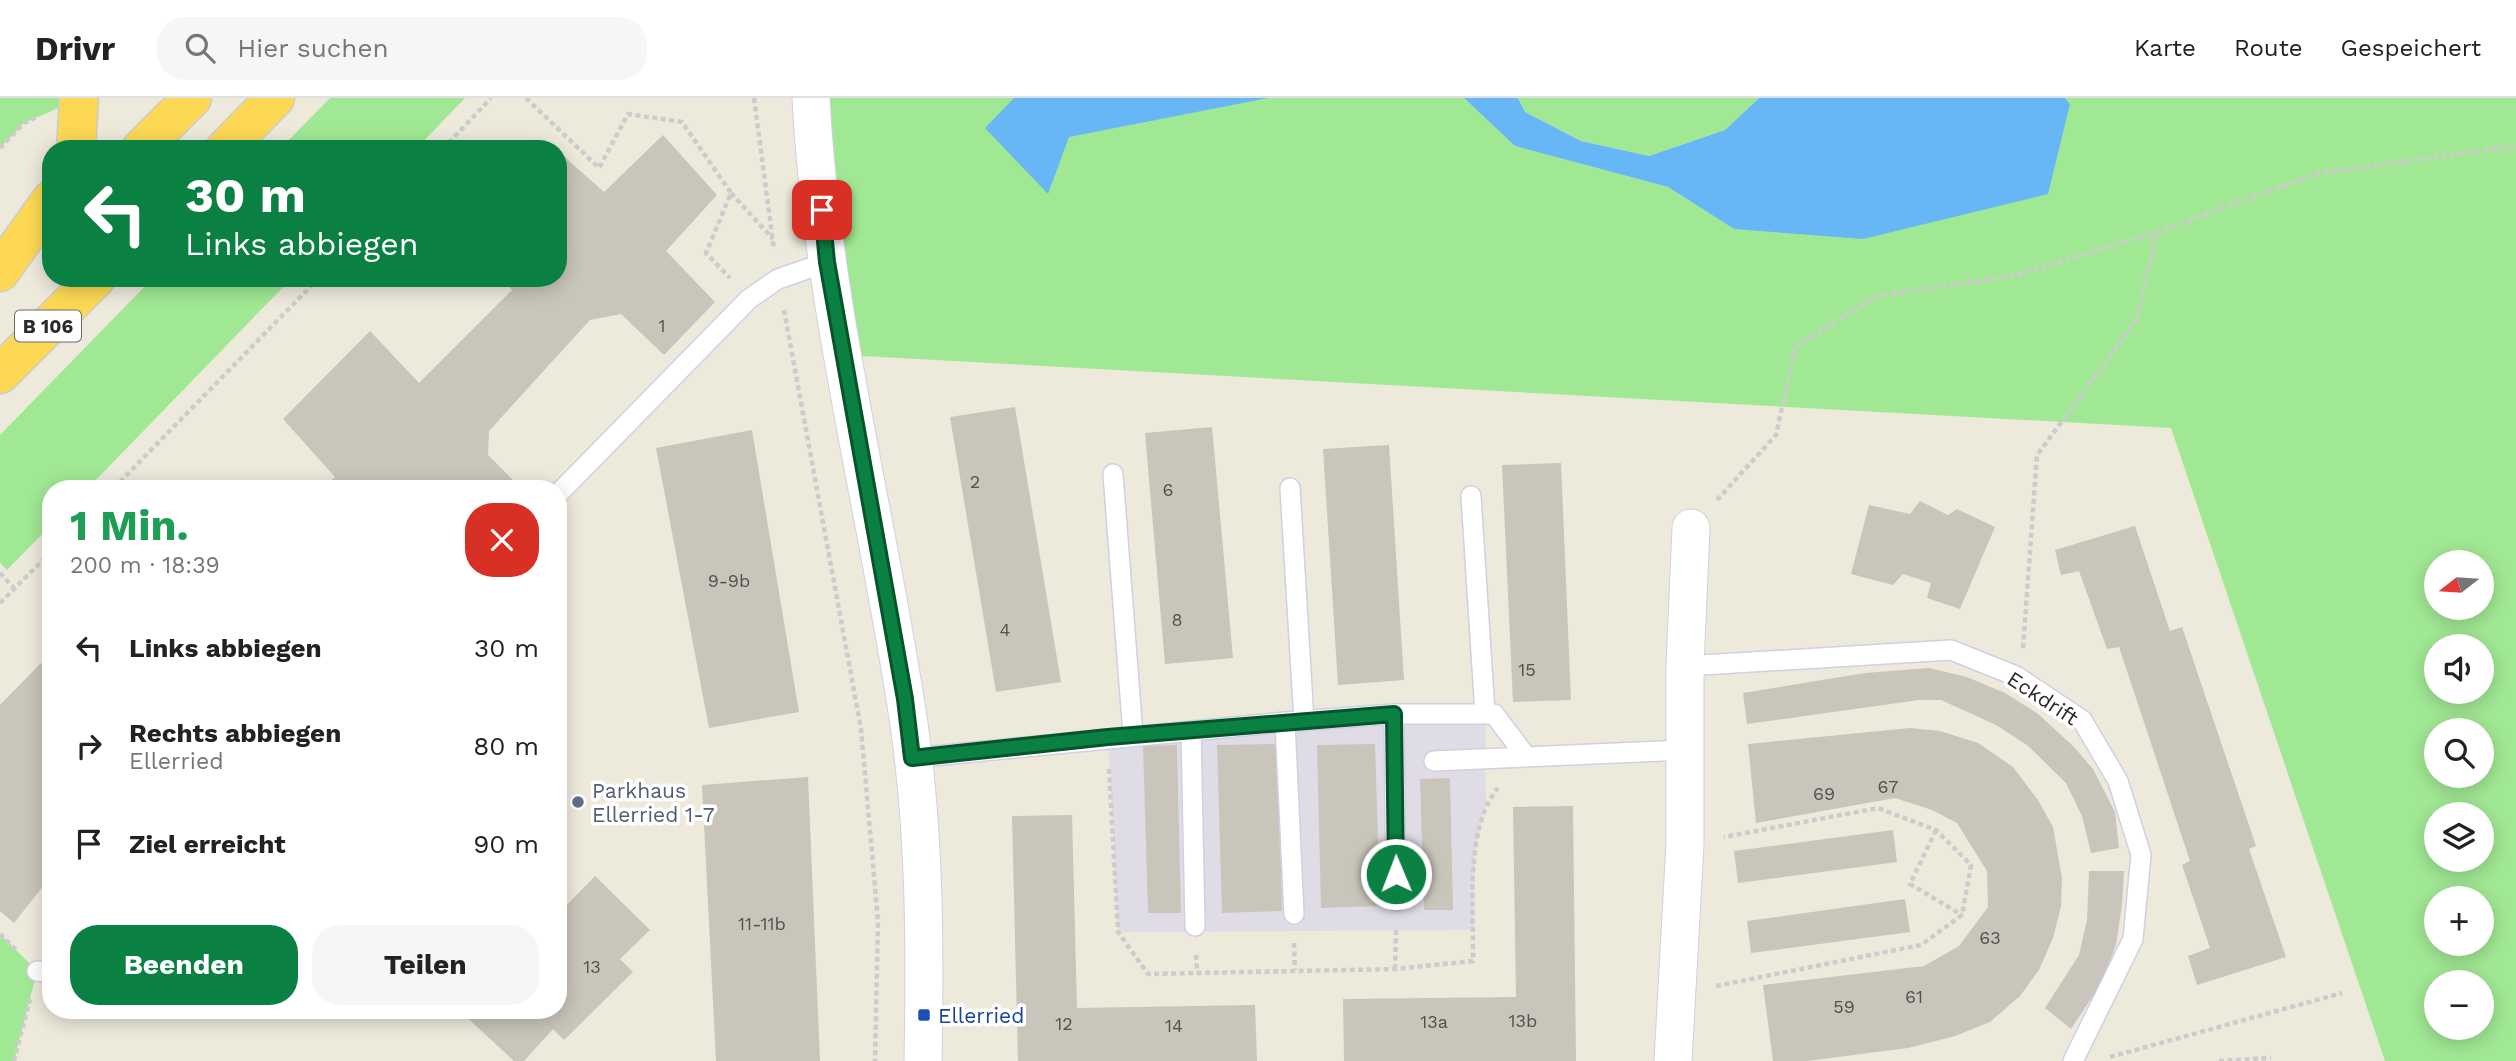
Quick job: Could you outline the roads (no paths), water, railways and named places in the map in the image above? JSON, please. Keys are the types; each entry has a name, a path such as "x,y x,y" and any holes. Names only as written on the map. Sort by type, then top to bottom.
{"highway":[{"path":"77,140 79,98"},
{"path":"150,140 192,98"},
{"path":"234,140 275,98"},
{"path":"0,272 42,213"},
{"name":"B 106","path":"0,291 42,249"},
{"name":"B 106","path":"0,374 87,287"}],"street":[{"path":"811,98 827,262 905,699 912,758 926,917 923,1061"},
{"path":"1674,1061 1685,844 1685,666 1691,528"}],"lane":[{"path":"567,485 749,299 778,279 827,262"},
{"path":"1113,474 1133,736"},
{"path":"1290,488 1295,722 1294,915"},
{"path":"1471,496 1485,714"},
{"name":"Eckdrift","path":"1685,666 1951,650 2016,676 2082,720 2118,780 2141,855 2133,939 2073,1061"},
{"path":"912,758 1394,714 1494,714 1525,755"},
{"path":"1394,714 1396,901"},
{"path":"1191,731 1195,926"},
{"path":"1434,761 1685,750"}],"water":[{"path":"1014,98 1268,98 1069,137 1048,194 985,128"},
{"path":"1464,98 1518,98 1525,112 1581,141 1649,156 1725,130 1759,98 2065,98 2070,104 2048,194 1863,239 1734,229 1668,187 1515,146"}],"place":[{"name":"Parkhaus Ellerried 1-7","path":"578,802"},
{"name":"Ellerried","path":"924,1015"}]}
